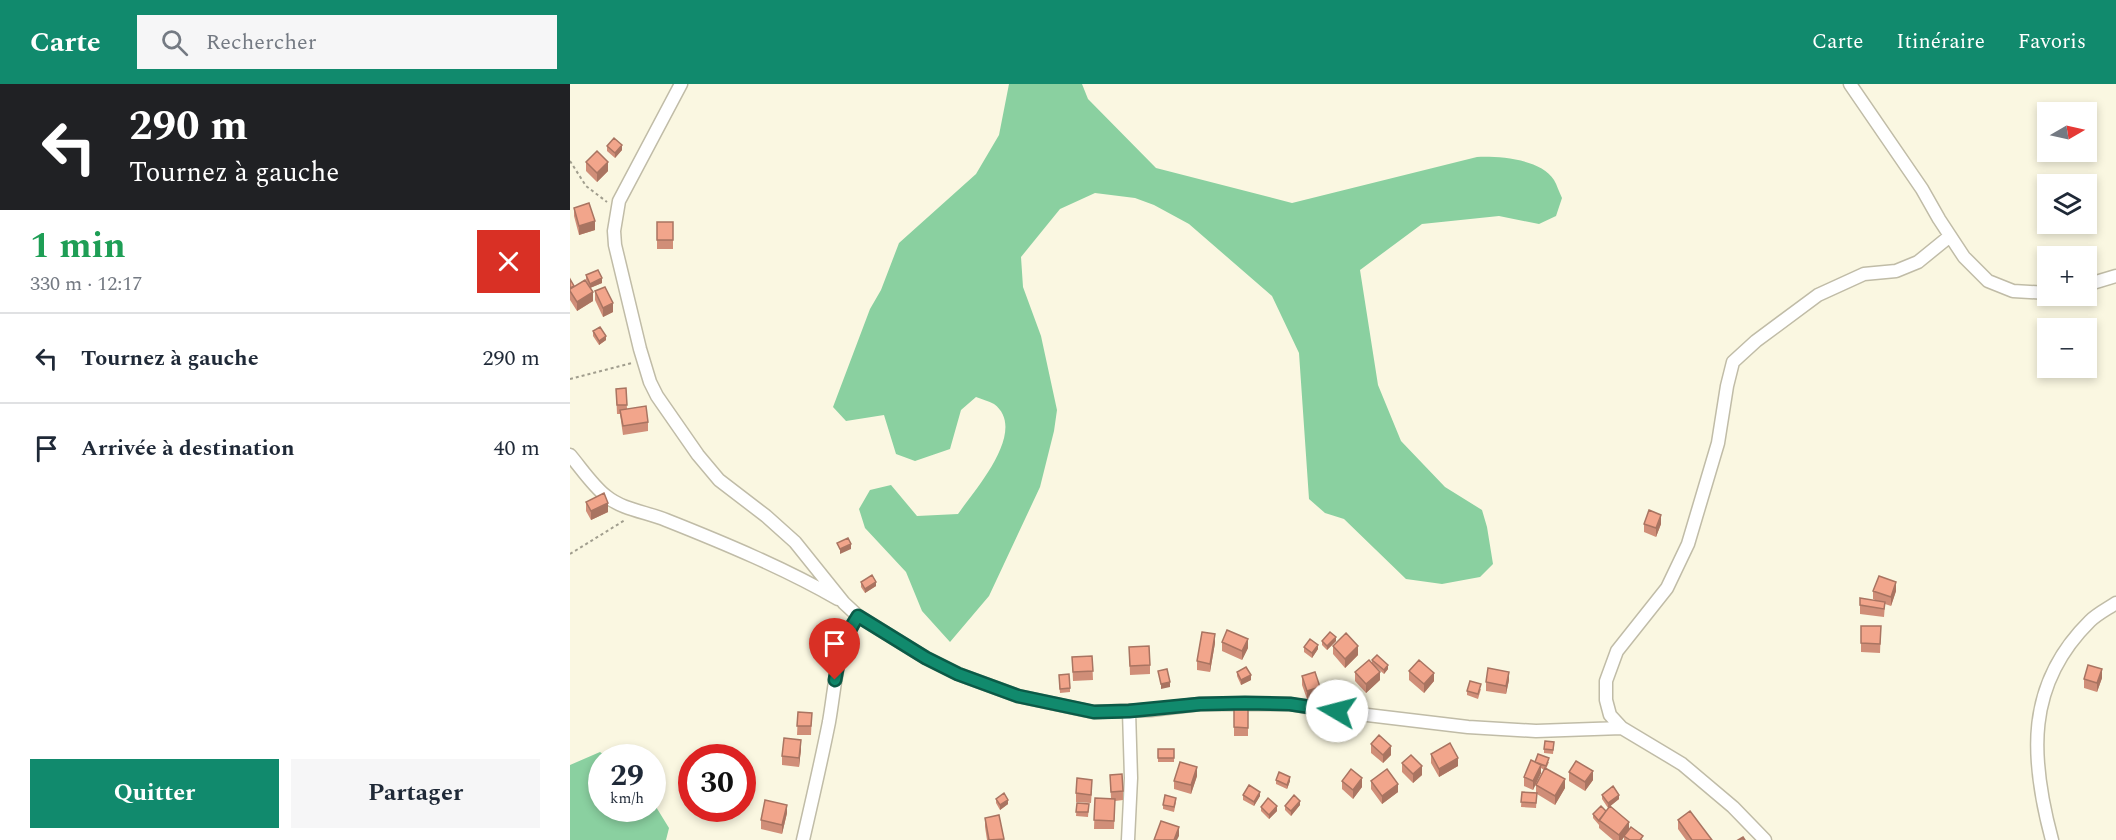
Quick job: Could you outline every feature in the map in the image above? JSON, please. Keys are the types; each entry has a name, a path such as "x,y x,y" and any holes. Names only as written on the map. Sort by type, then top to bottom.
{"street":[{"path":"681,84 619,201 614,231 615,245 644,360 657,396 698,455 719,480 766,516 795,542 844,603 858,616 926,658 958,674 1018,696 1094,712 1200,704 1290,704 1468,727 1536,731 1622,728"},
{"path":"1850,84 1922,189 1964,256 1989,281 2013,291 2037,292"},
{"path":"1765,840 1733,807 1682,764 1622,728 1610,715 1606,700 1606,681 1617,651 1667,588 1688,544 1718,443 1726,386 1733,362 1756,341 1818,295 1864,274 1896,271 1918,262 1950,236"},
{"path":"2097,282 2116,276"},
{"path":"570,455 606,497 637,512 663,518 736,550 819,588 844,603"},
{"path":"2052,840 2043,807 2039,776 2038,727 2042,697 2054,667 2069,644 2091,620 2116,603"},
{"path":"803,840 822,755 838,656 847,633 858,616"},
{"path":"1128,840 1131,778 1129,711"}],"path":[{"path":"570,161 586,186 604,201 618,207"},
{"path":"570,379 644,360"},
{"path":"570,554 637,512"}],"green space":[{"path":"1009,84 1082,84 1088,99 1156,168 1292,203 1477,157 1519,160 1540,167 1548,173 1554,180 1562,198 1556,216 1539,224 1499,216 1422,224 1360,270 1378,385 1401,441 1445,487 1482,510 1493,564 1480,577 1442,584 1406,579 1344,519 1325,513 1309,499 1299,353 1272,296 1189,224 1154,205 1135,198 1095,193 1060,209 1021,257 1023,287 1041,336 1057,410 1054,431 1040,487 989,596 950,642 922,611 906,572 865,528 859,509 870,490 891,485 917,516 958,514 995,460 1005,429 1003,415 994,404 976,397 961,410 950,449 915,461 896,454 884,415 846,421 833,407 870,309 881,290 899,243 976,174 999,135"},
{"path":"588,757 588,822 665,822 669,828 666,840 570,840 570,765"}],"building":[{"path":"614,138 622,145 615,153 607,146"},
{"path":"597,151 608,162 597,173 586,162"},
{"path":"589,203 595,221 579,226 574,208"},
{"path":"657,222 673,222 673,240 657,240"},
{"path":"598,270 602,278 590,284 586,275"},
{"path":"585,280 593,292 577,302 570,289"},
{"path":"605,287 613,303 603,308 595,291"},
{"path":"600,327 606,336 599,341 593,331"},
{"path":"626,388 627,405 617,405 616,389"},
{"path":"646,406 648,422 623,426 620,410"},
{"path":"604,493 608,503 591,511 586,502"},
{"path":"1649,510 1661,515 1656,528 1644,524"},
{"path":"848,538 851,544 840,549 837,543"},
{"path":"872,575 876,582 865,589 861,582"},
{"path":"1879,576 1896,582 1891,597 1873,591"},
{"path":"1860,598 1885,602 1884,609 1860,605"},
{"path":"1861,626 1881,626 1880,644 1861,643"},
{"path":"1227,630 1248,639 1242,651 1222,642"},
{"path":"1202,632 1215,634 1210,664 1197,661"},
{"path":"1330,632 1336,637 1327,646 1322,641"},
{"path":"1346,633 1358,646 1345,659 1333,646"},
{"path":"1310,639 1318,645 1312,653 1304,647"},
{"path":"1149,646 1150,665 1130,666 1129,647"},
{"path":"1377,655 1388,665 1384,670 1372,660"},
{"path":"1092,656 1093,671 1073,672 1072,657"},
{"path":"1369,660 1380,672 1366,684 1355,672"},
{"path":"1419,660 1434,673 1424,684 1409,671"},
{"path":"2088,665 2102,669 2097,683 2084,679"},
{"path":"1246,667 1251,675 1241,680 1237,672"},
{"path":"1488,668 1509,672 1506,686 1486,682"},
{"path":"1167,669 1170,682 1161,684 1158,671"},
{"path":"1315,672 1320,687 1307,691 1302,676"},
{"path":"1069,674 1070,688 1060,689 1059,675"},
{"path":"1470,681 1481,684 1478,694 1467,691"},
{"path":"1234,709 1248,709 1248,728 1234,727"},
{"path":"798,712 812,713 811,726 797,726"},
{"path":"1379,735 1391,746 1383,755 1371,744"},
{"path":"784,738 801,740 799,758 782,756"},
{"path":"1545,741 1554,742 1553,750 1544,749"},
{"path":"1450,743 1458,758 1439,769 1431,754"},
{"path":"1158,749 1174,749 1174,758 1158,758"},
{"path":"1538,754 1549,758 1546,766 1535,762"},
{"path":"1411,755 1422,766 1413,774 1402,763"},
{"path":"1531,760 1541,765 1533,781 1524,777"},
{"path":"1576,761 1593,771 1585,782 1569,772"},
{"path":"1180,762 1197,767 1191,785 1174,781"},
{"path":"1545,768 1565,779 1555,796 1536,785"},
{"path":"1351,769 1362,778 1353,790 1342,781"},
{"path":"1387,769 1398,784 1382,796 1371,781"},
{"path":"1279,772 1290,777 1287,785 1276,780"},
{"path":"1122,774 1123,791 1111,792 1110,775"},
{"path":"1077,778 1092,780 1091,795 1076,793"},
{"path":"1249,785 1260,792 1254,802 1243,795"},
{"path":"1613,786 1619,795 1608,803 1602,795"},
{"path":"1522,792 1537,793 1536,803 1521,802"},
{"path":"1004,793 1008,800 1000,805 996,799"},
{"path":"1165,795 1176,798 1174,807 1163,805"},
{"path":"1294,795 1300,801 1291,811 1285,806"},
{"path":"1095,798 1115,799 1114,821 1094,820"},
{"path":"1268,798 1277,806 1269,815 1261,807"},
{"path":"765,800 787,805 782,825 761,820"},
{"path":"1077,803 1089,804 1088,812 1076,812"},
{"path":"1601,806 1606,811 1599,821 1593,814"},
{"path":"1610,806 1629,822 1619,835 1599,820"},
{"path":"1690,811 1712,840 1692,840 1678,820"},
{"path":"999,815 1004,839 989,840 985,818"},
{"path":"1161,821 1179,827 1174,840 1154,840"},
{"path":"1631,827 1643,836 1640,840 1630,840 1624,836"}],"route":[{"path":"835,680 838,656 847,633 858,616 926,658 958,674 1018,696 1094,712 1245,703 1290,704 1337,711"}]}
